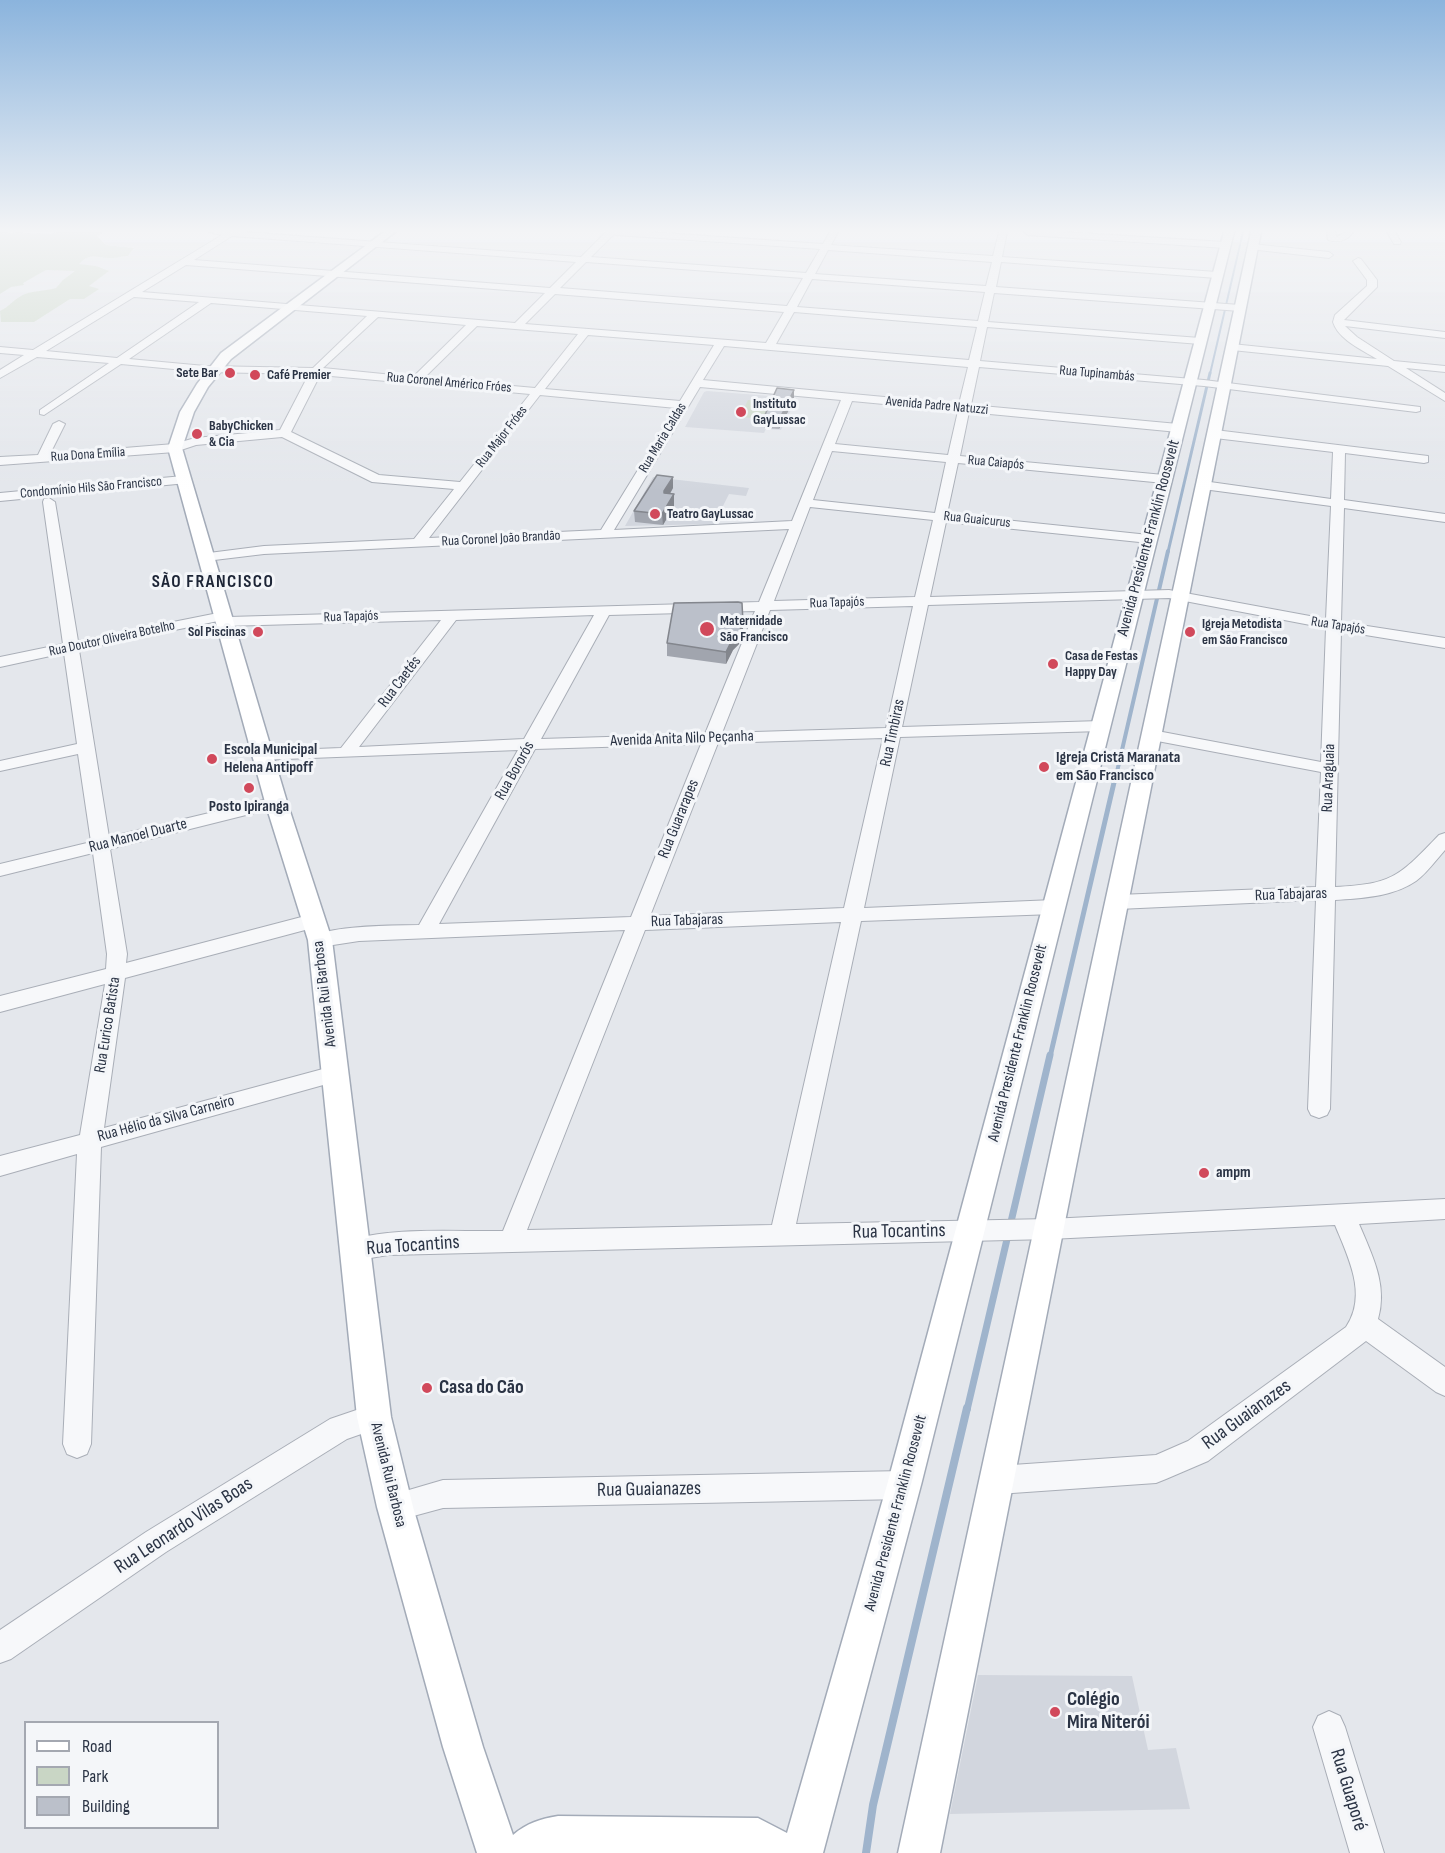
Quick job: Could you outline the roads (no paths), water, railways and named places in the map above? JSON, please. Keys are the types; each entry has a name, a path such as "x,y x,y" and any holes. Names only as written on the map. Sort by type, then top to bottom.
{"main road":[{"path":"175,448 176,436 215,369 238,345 273,318"},
{"name":"Avenida Presidente Franklin Roosevelt","path":"919,1853 998,1480 1036,1229 1118,902 1152,735 1175,596 1215,434 1200,341 1217,318"},
{"name":"Avenida Presidente Franklin Roosevelt","path":"802,1853 904,1485 981,1230 1054,907 1101,726 1142,594 1149,538 1178,428 1232,347 1227,318"},
{"name":"Avenida Rui Barbosa","path":"175,448 265,756 276,802 317,930 374,1418 395,1507 463,1747 498,1853"},
{"path":"523,1853 540,1840 558,1837 758,1839 780,1853"}],"street":[{"path":"0,375 92,318"},
{"path":"44,412 181,318"},
{"path":"371,318 315,371 284,433 376,479 463,486"},
{"name":"Rua Tupinambás","path":"437,318 1208,384 1416,409"},
{"path":"518,325 525,318"},
{"path":"769,347 785,318"},
{"path":"912,318 1200,341"},
{"name":"Rua Timbiras","path":"782,1235 984,318"},
{"path":"1338,322 1340,318"},
{"path":"416,380 475,322"},
{"path":"1338,322 1445,335"},
{"path":"1338,322 1344,333 1445,398"},
{"name":"Rua Major Fróes","path":"418,543 586,330"},
{"name":"Rua Maria Caldas","path":"605,534 721,342"},
{"path":"1232,347 1445,369"},
{"name":"Rua Coronel Américo Fróes","path":"0,350 215,369 315,371 683,405"},
{"name":"Avenida Padre Natuzzi","path":"696,383 1178,428"},
{"name":"Rua Guararapes","path":"511,1241 848,397"},
{"path":"42,458 59,424"},
{"name":"Rua Dona Emília","path":"0,461 175,448 195,442 284,433"},
{"path":"1215,434 1424,459"},
{"name":"Rua Caiapós","path":"828,447 1164,479"},
{"name":"Rua Araguaia","path":"1319,1108 1339,448"},
{"name":"Condomínio Hils São Francisco","path":"0,497 183,480"},
{"path":"1203,485 1445,519"},
{"name":"Rua Eurico Batista","path":"49,502 117,954 117,972 103,1048 88,1159 77,1444"},
{"name":"Rua Guaicurus","path":"806,503 1149,538"},
{"name":"Rua Coronel João Brandão","path":"206,557 264,550 797,525"},
{"name":"Rua Tapajós","path":"224,619 1142,594 1175,596 1334,626 1445,643"},
{"name":"Rua Bororós","path":"425,932 604,610"},
{"name":"Rua Caetés","path":"348,750 453,614"},
{"name":"Rua Doutor Oliveira Botelho","path":"0,662 224,619"},
{"name":"Avenida Anita Nilo Peçanha","path":"265,756 348,750 1101,726"},
{"path":"1152,735 1330,769"},
{"path":"0,766 86,747"},
{"name":"Rua Manoel Duarte","path":"0,870 276,802"},
{"name":"Rua Tabajaras","path":"1118,902 1362,892 1390,886 1410,876 1445,839"},
{"name":"Rua Tabajaras","path":"0,1004 117,972 317,930 359,934 425,932 1054,907"},
{"name":"Rua Hélio da Silva Carneiro","path":"0,1166 334,1074"},
{"name":"Rua Tocantins","path":"353,1250 388,1244 1036,1229 1445,1209"},
{"path":"1343,1214 1369,1286 1371,1302 1365,1325 1445,1383"},
{"name":"Rua Guaianazes","path":"998,1480 1156,1469 1198,1452 1355,1335 1365,1325"},
{"name":"Rua Leonardo Vilas Boas","path":"0,1648 156,1542 340,1428 374,1418"},
{"name":"Rua Guaianazes","path":"395,1507 443,1494 904,1485"},
{"name":"Rua Guaporé","path":"1329,1727 1367,1853"}],"waterway":[{"path":"1210,374 1223,318"},
{"path":"1168,552 1210,373"},
{"path":"1116,776 1168,551"},
{"path":"1050,1057 1116,774"},
{"path":"1010,1226 1050,1055"},
{"path":"967,1410 1008,1235"},
{"path":"866,1853 873,1805 967,1408"}],"place":[{"name":"Sete Bar","path":"230,373"},
{"name":"Café Premier","path":"255,375"},
{"name":"Instituto GayLussac","path":"741,412"},
{"name":"BabyChicken & Cia","path":"197,434"},
{"name":"Teatro GayLussac","path":"655,514"},
{"name":"Maternidade São Francisco","path":"707,629"},
{"name":"Sol Piscinas","path":"258,632"},
{"name":"Igreja Metodista em São Francisco","path":"1190,632"},
{"name":"Casa de Festas Happy Day","path":"1053,664"},
{"name":"Escola Municipal Helena Antipoff","path":"212,759"},
{"name":"Igreja Cristã Maranata em São Francisco","path":"1044,767"},
{"name":"Posto Ipiranga","path":"249,788"},
{"name":"ampm","path":"1204,1173"},
{"name":"Casa do Cão","path":"427,1388"},
{"name":"Colégio Mira Niterói","path":"1055,1712"}],"district":[{"name":"SÃO FRANCISCO","path":"213,582"}]}
